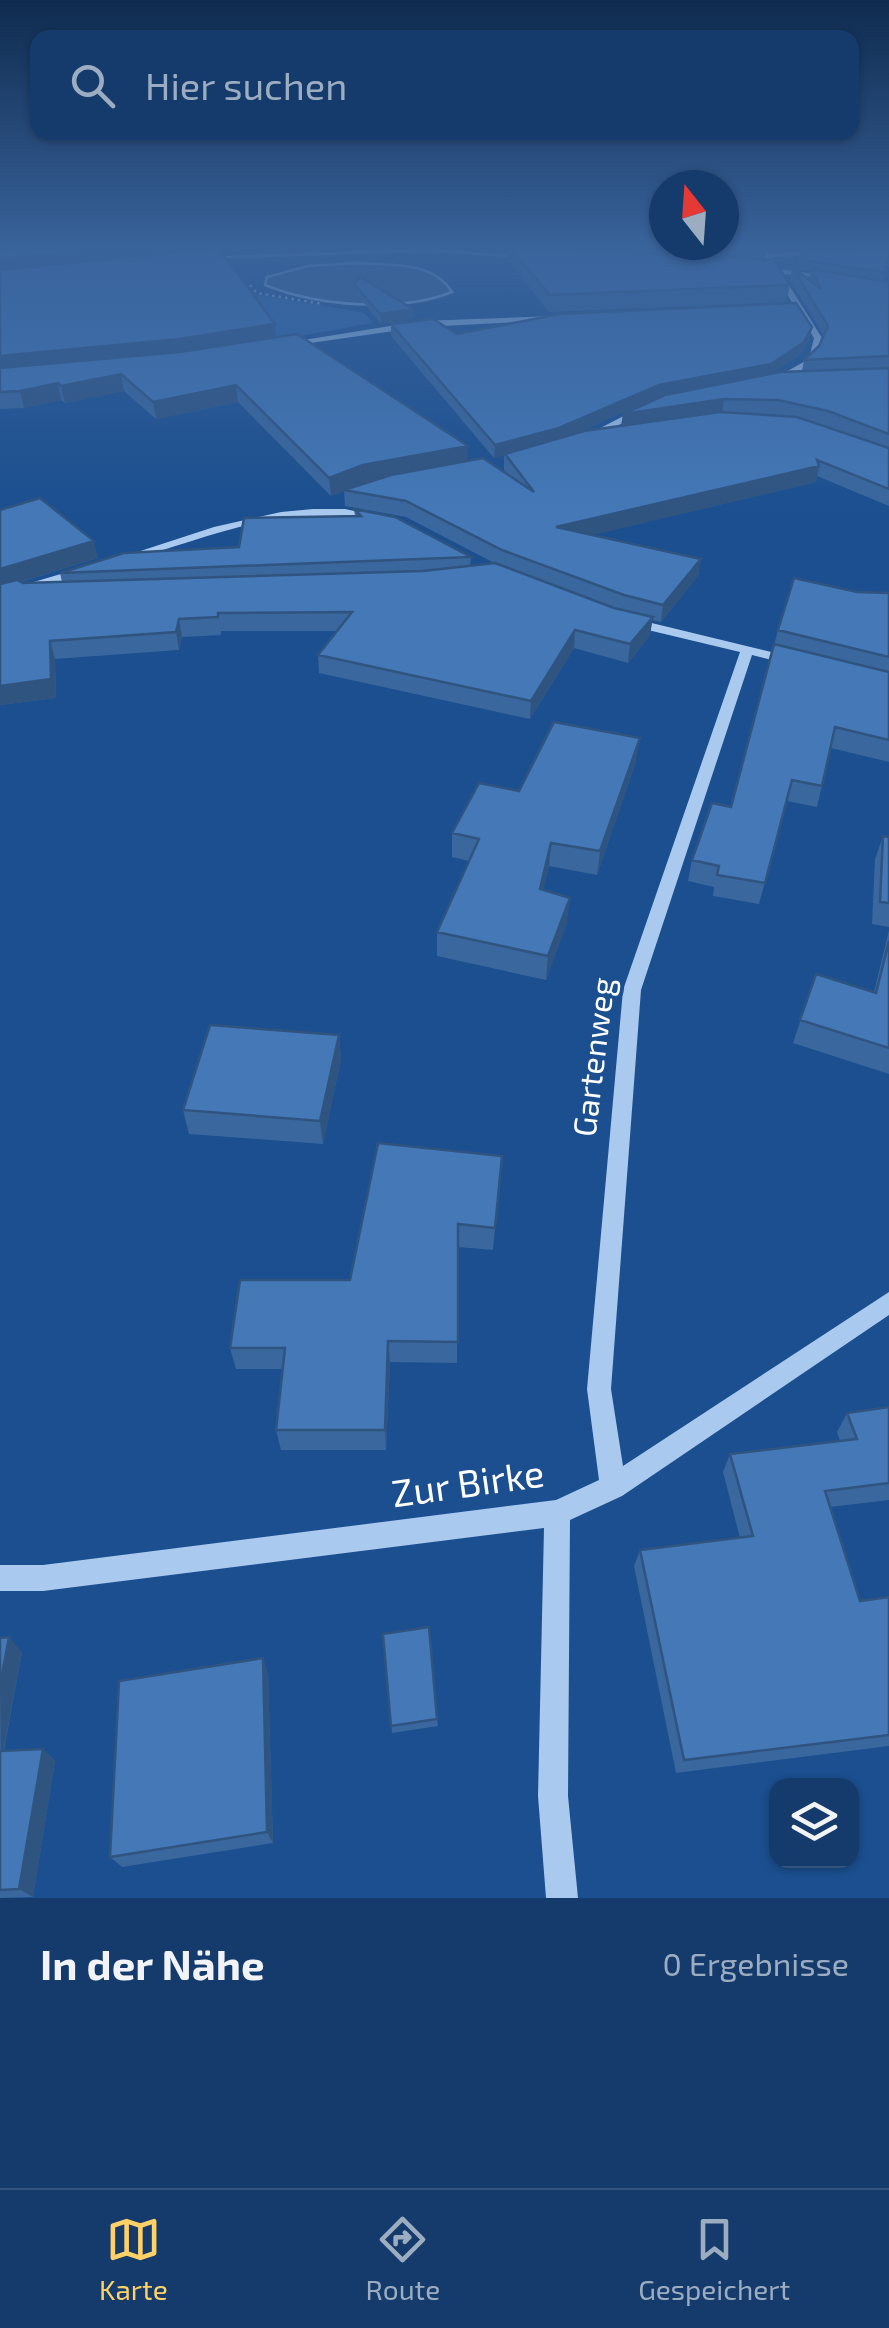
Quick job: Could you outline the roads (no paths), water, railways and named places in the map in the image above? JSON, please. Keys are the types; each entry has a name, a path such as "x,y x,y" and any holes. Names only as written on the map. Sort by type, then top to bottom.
{"street":[{"path":"274,346 330,338"},
{"path":"807,380 767,383 798,372 818,350 816,338"},
{"path":"614,438 576,444 654,406"},
{"path":"314,512 351,496"},
{"path":"105,564 236,524 314,512 392,520"},
{"path":"6,594 86,570"},
{"path":"6,594 61,594"},
{"path":"617,619 810,665"},
{"name":"Gartenweg","path":"612,1487 599,1390 632,990 748,651"},
{"name":"Zur Birke","path":"0,1578 43,1578 557,1512 612,1487 889,1302"},
{"path":"557,1512 553,1796 562,1898"}]}
